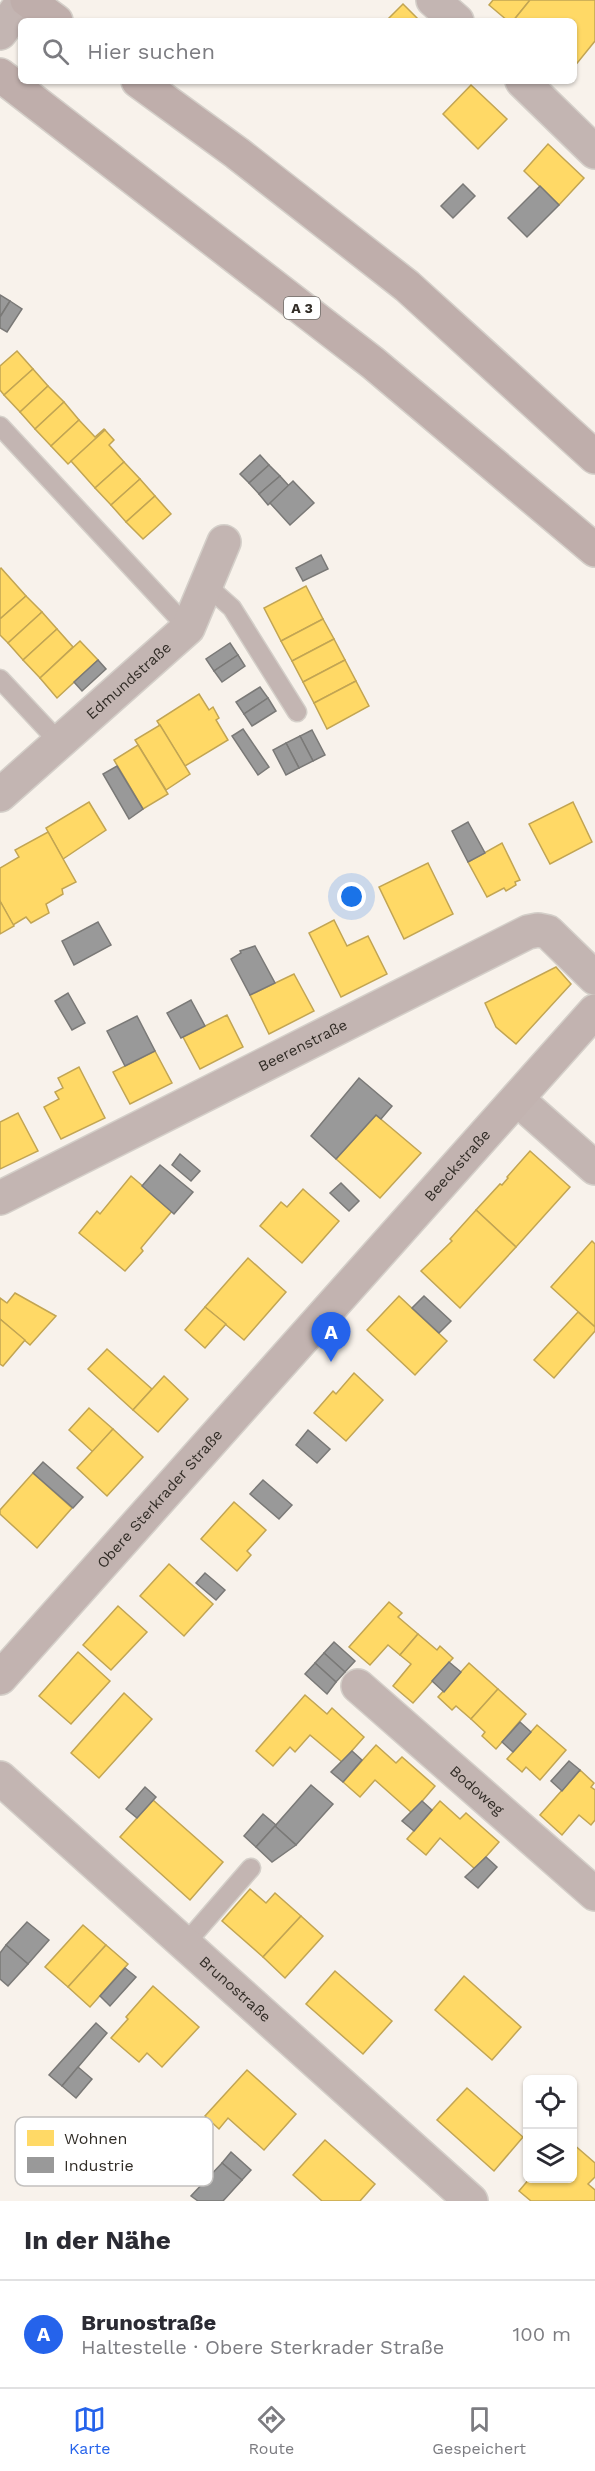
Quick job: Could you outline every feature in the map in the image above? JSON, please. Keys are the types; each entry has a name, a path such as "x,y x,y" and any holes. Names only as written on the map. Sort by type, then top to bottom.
{"highway":[{"name":"A 3","path":"0,75 373,363 595,550"},
{"path":"142,84 237,153 407,286 595,457"}],"street":[{"path":"433,0 454,18"},
{"path":"24,18 38,9"},
{"path":"0,33 18,22"},
{"path":"525,84 595,152"},
{"name":"Edmundstraße","path":"0,795 188,628 224,542"},
{"name":"Beerenstraße","path":"0,1198 528,932 538,930 548,932 595,978"},
{"name":"Beeckstraße","path":"319,1320 595,1011"},
{"path":"517,1099 595,1168"},
{"name":"Obere Sterkrader Straße","path":"0,1678 319,1320"},
{"name":"Bodoweg","path":"358,1686 595,1894"},
{"name":"Brunostraße","path":"0,1778 471,2201"}],"lane":[{"path":"0,426 188,628"},
{"path":"206,584 232,608 297,712"},
{"path":"0,679 59,741"},
{"path":"185,1944 251,1868"}],"building: Wohnen":[{"path":"493,0 530,0 515,18 504,18 489,5"},
{"path":"530,0 595,0 595,41 577,63 577,18 515,18"},
{"path":"403,4 417,18 389,18"},
{"path":"471,85 507,119 478,149 443,114"},
{"path":"548,144 584,178 559,205 524,171"},
{"path":"17,351 33,369 4,395 0,390 0,366"},
{"path":"33,369 48,386 20,412 4,395"},
{"path":"48,386 64,402 35,429 20,412"},
{"path":"64,402 79,420 51,446 35,429"},
{"path":"79,420 95,437 105,430 68,464 51,446"},
{"path":"105,430 114,440 109,445 124,462 95,488 71,461"},
{"path":"124,462 140,479 111,505 95,488"},
{"path":"140,479 155,496 126,522 111,505"},
{"path":"155,496 171,514 143,539 126,522"},
{"path":"0,569 26,596 0,619"},
{"path":"306,586 323,619 281,641 264,608"},
{"path":"26,596 42,612 8,643 0,635 0,619"},
{"path":"42,612 57,629 23,660 8,643"},
{"path":"323,619 334,639 292,661 281,641"},
{"path":"57,629 73,647 40,678 23,660"},
{"path":"334,639 345,660 303,682 292,661"},
{"path":"80,641 98,660 57,698 40,678"},
{"path":"345,660 356,681 314,703 303,682"},
{"path":"356,681 369,706 327,729 314,703"},
{"path":"199,694 209,710 213,707 219,718 216,720 228,740 185,766 157,721"},
{"path":"160,725 190,774 166,790 135,740"},
{"path":"138,745 168,794 143,809 114,760"},
{"path":"89,802 106,830 63,859 46,828"},
{"path":"573,802 592,842 550,864 529,824"},
{"path":"48,832 76,882 62,889 63,894 46,904 49,913 31,923 26,917 13,925 0,901 0,868 19,857 15,850"},
{"path":"502,843 520,880 506,891 504,888 487,897 468,862"},
{"path":"428,863 453,914 404,939 379,887"},
{"path":"0,901 14,926 0,934"},
{"path":"334,920 347,946 368,936 387,974 341,997 309,933"},
{"path":"556,967 571,984 516,1044 496,1027 485,1003"},
{"path":"294,974 314,1011 269,1034 250,995"},
{"path":"227,1015 243,1047 200,1069 183,1037"},
{"path":"155,1051 172,1083 130,1104 113,1072"},
{"path":"79,1067 105,1118 61,1139 44,1107 59,1099 55,1092 63,1088 58,1078"},
{"path":"18,1113 38,1151 0,1169 0,1122"},
{"path":"376,1115 421,1153 380,1198 336,1159"},
{"path":"530,1151 570,1187 516,1247 476,1210 500,1184 502,1185"},
{"path":"131,1176 172,1211 141,1248 143,1251 125,1271 79,1233 97,1211 100,1214"},
{"path":"303,1189 339,1221 302,1263 260,1226 281,1202 287,1207"},
{"path":"476,1210 516,1247 460,1308 421,1271 452,1241 450,1239"},
{"path":"592,1241 595,1244 595,1327 551,1287"},
{"path":"248,1258 286,1292 244,1340 205,1307"},
{"path":"15,1293 56,1316 30,1345 0,1319 0,1298 7,1303"},
{"path":"399,1296 447,1341 415,1375 367,1330"},
{"path":"205,1307 226,1324 205,1348 185,1330"},
{"path":"578,1312 595,1327 595,1331 554,1378 534,1360"},
{"path":"0,1319 25,1340 3,1366 0,1364"},
{"path":"107,1349 152,1389 133,1410 88,1369"},
{"path":"354,1373 383,1400 346,1441 314,1413 333,1391 336,1394"},
{"path":"164,1376 188,1399 158,1432 133,1410"},
{"path":"89,1408 113,1429 93,1452 69,1430"},
{"path":"113,1429 143,1457 107,1496 77,1468"},
{"path":"33,1473 72,1508 37,1548 0,1514 0,1510"},
{"path":"234,1502 266,1530 247,1551 251,1555 237,1571 201,1539"},
{"path":"169,1564 213,1604 184,1636 140,1596"},
{"path":"389,1602 402,1613 398,1617 418,1634 400,1655 388,1645 370,1665 349,1647"},
{"path":"118,1606 147,1632 111,1670 83,1645"},
{"path":"418,1634 437,1650 440,1646 453,1658 413,1703 393,1686 411,1664 400,1655"},
{"path":"78,1652 110,1681 71,1724 39,1696"},
{"path":"469,1663 498,1689 471,1719 456,1706 452,1710 438,1697"},
{"path":"498,1689 526,1714 496,1749 482,1736 485,1732 471,1719"},
{"path":"124,1693 152,1719 99,1778 71,1753"},
{"path":"305,1695 327,1714 332,1708 364,1737 342,1762 310,1735 295,1752 290,1747 273,1766 256,1751"},
{"path":"537,1725 566,1750 540,1780 526,1767 522,1772 507,1759"},
{"path":"376,1745 396,1763 402,1757 435,1786 412,1813 375,1780 360,1797 343,1782"},
{"path":"580,1770 594,1783 591,1787 595,1790 595,1820 591,1825 579,1815 562,1835 540,1815"},
{"path":"153,1800 223,1862 190,1900 120,1837"},
{"path":"440,1801 460,1819 466,1813 499,1842 475,1869 440,1838 426,1855 407,1839"},
{"path":"250,1889 266,1903 275,1893 301,1916 263,1957 222,1921"},
{"path":"301,1916 323,1936 285,1978 263,1957"},
{"path":"83,1925 106,1945 68,1987 45,1967"},
{"path":"106,1945 128,1964 90,2007 68,1987"},
{"path":"335,1971 392,2021 363,2054 306,2004"},
{"path":"464,1976 521,2027 492,2060 435,2010"},
{"path":"153,1986 199,2027 162,2067 147,2053 139,2062 111,2038"},
{"path":"247,2070 296,2114 264,2150 228,2118 219,2129 213,2123 213,2117 205,2116"},
{"path":"467,2088 523,2137 494,2171 437,2120"},
{"path":"325,2140 375,2184 360,2201 322,2201 293,2175"},
{"path":"577,2147 595,2163 595,2177 588,2184 595,2190 595,2201 531,2201 519,2191 526,2183 577,2183"}],"building: Industrie":[{"path":"463,184 475,196 453,218 441,206"},
{"path":"540,186 559,205 527,237 508,218"},
{"path":"0,295 10,301 0,317"},
{"path":"10,301 22,309 7,332 0,328 0,317"},
{"path":"260,455 269,465 249,483 240,474"},
{"path":"269,465 280,476 259,494 249,483"},
{"path":"280,476 289,486 268,505 259,494"},
{"path":"293,481 314,503 290,525 270,503"},
{"path":"321,555 328,569 303,581 296,568"},
{"path":"230,643 238,655 214,671 206,659"},
{"path":"238,655 245,666 222,682 214,671"},
{"path":"98,660 106,669 82,691 74,682"},
{"path":"260,687 268,698 244,714 236,702"},
{"path":"268,698 276,711 252,726 244,714"},
{"path":"243,729 269,767 258,775 232,736"},
{"path":"312,730 325,755 313,761 300,736"},
{"path":"300,736 313,761 299,768 286,743"},
{"path":"286,743 299,768 286,775 273,750"},
{"path":"117,766 143,809 129,819 103,774"},
{"path":"468,822 485,853 468,862 452,831"},
{"path":"98,922 111,945 74,965 62,941"},
{"path":"255,946 275,983 250,995 231,959 241,953 240,951"},
{"path":"68,993 85,1023 72,1030 55,1001"},
{"path":"191,1000 205,1026 181,1038 167,1013"},
{"path":"137,1016 155,1051 125,1066 107,1031"},
{"path":"359,1078 392,1106 381,1119 376,1115 336,1159 311,1136"},
{"path":"180,1154 200,1171 191,1181 172,1165"},
{"path":"160,1165 193,1192 174,1214 142,1186"},
{"path":"341,1183 359,1201 349,1211 330,1193"},
{"path":"424,1296 451,1321 439,1333 412,1308"},
{"path":"308,1430 330,1449 317,1463 296,1445"},
{"path":"43,1462 83,1497 73,1508 33,1473"},
{"path":"263,1480 292,1505 279,1519 250,1494"},
{"path":"205,1573 225,1590 216,1600 196,1583"},
{"path":"334,1642 355,1661 345,1672 324,1653"},
{"path":"324,1653 345,1672 336,1682 315,1663"},
{"path":"449,1662 461,1672 444,1692 432,1681"},
{"path":"315,1663 336,1682 327,1694 305,1674"},
{"path":"520,1722 531,1732 513,1752 502,1742"},
{"path":"352,1751 362,1760 343,1782 331,1772"},
{"path":"569,1761 580,1770 562,1791 551,1781"},
{"path":"311,1785 333,1804 296,1845 275,1826"},
{"path":"145,1787 156,1797 137,1818 126,1809"},
{"path":"422,1801 432,1810 414,1831 402,1821"},
{"path":"263,1814 276,1825 256,1847 244,1836"},
{"path":"275,1826 296,1845 272,1862 256,1847"},
{"path":"486,1857 497,1867 478,1888 465,1877"},
{"path":"27,1922 49,1940 28,1964 6,1945"},
{"path":"6,1945 28,1964 8,1986 0,1979 0,1953"},
{"path":"125,1968 136,1977 110,2006 100,1996"},
{"path":"96,2023 107,2033 62,2086 49,2075"},
{"path":"78,2067 92,2079 76,2098 62,2086"},
{"path":"231,2152 251,2170 242,2180 222,2163"},
{"path":"222,2163 242,2180 223,2201 198,2201 191,2196 200,2186 213,2186 213,2173"}],"place":[{"name":"Brunostraße","path":"331,1362"}]}
